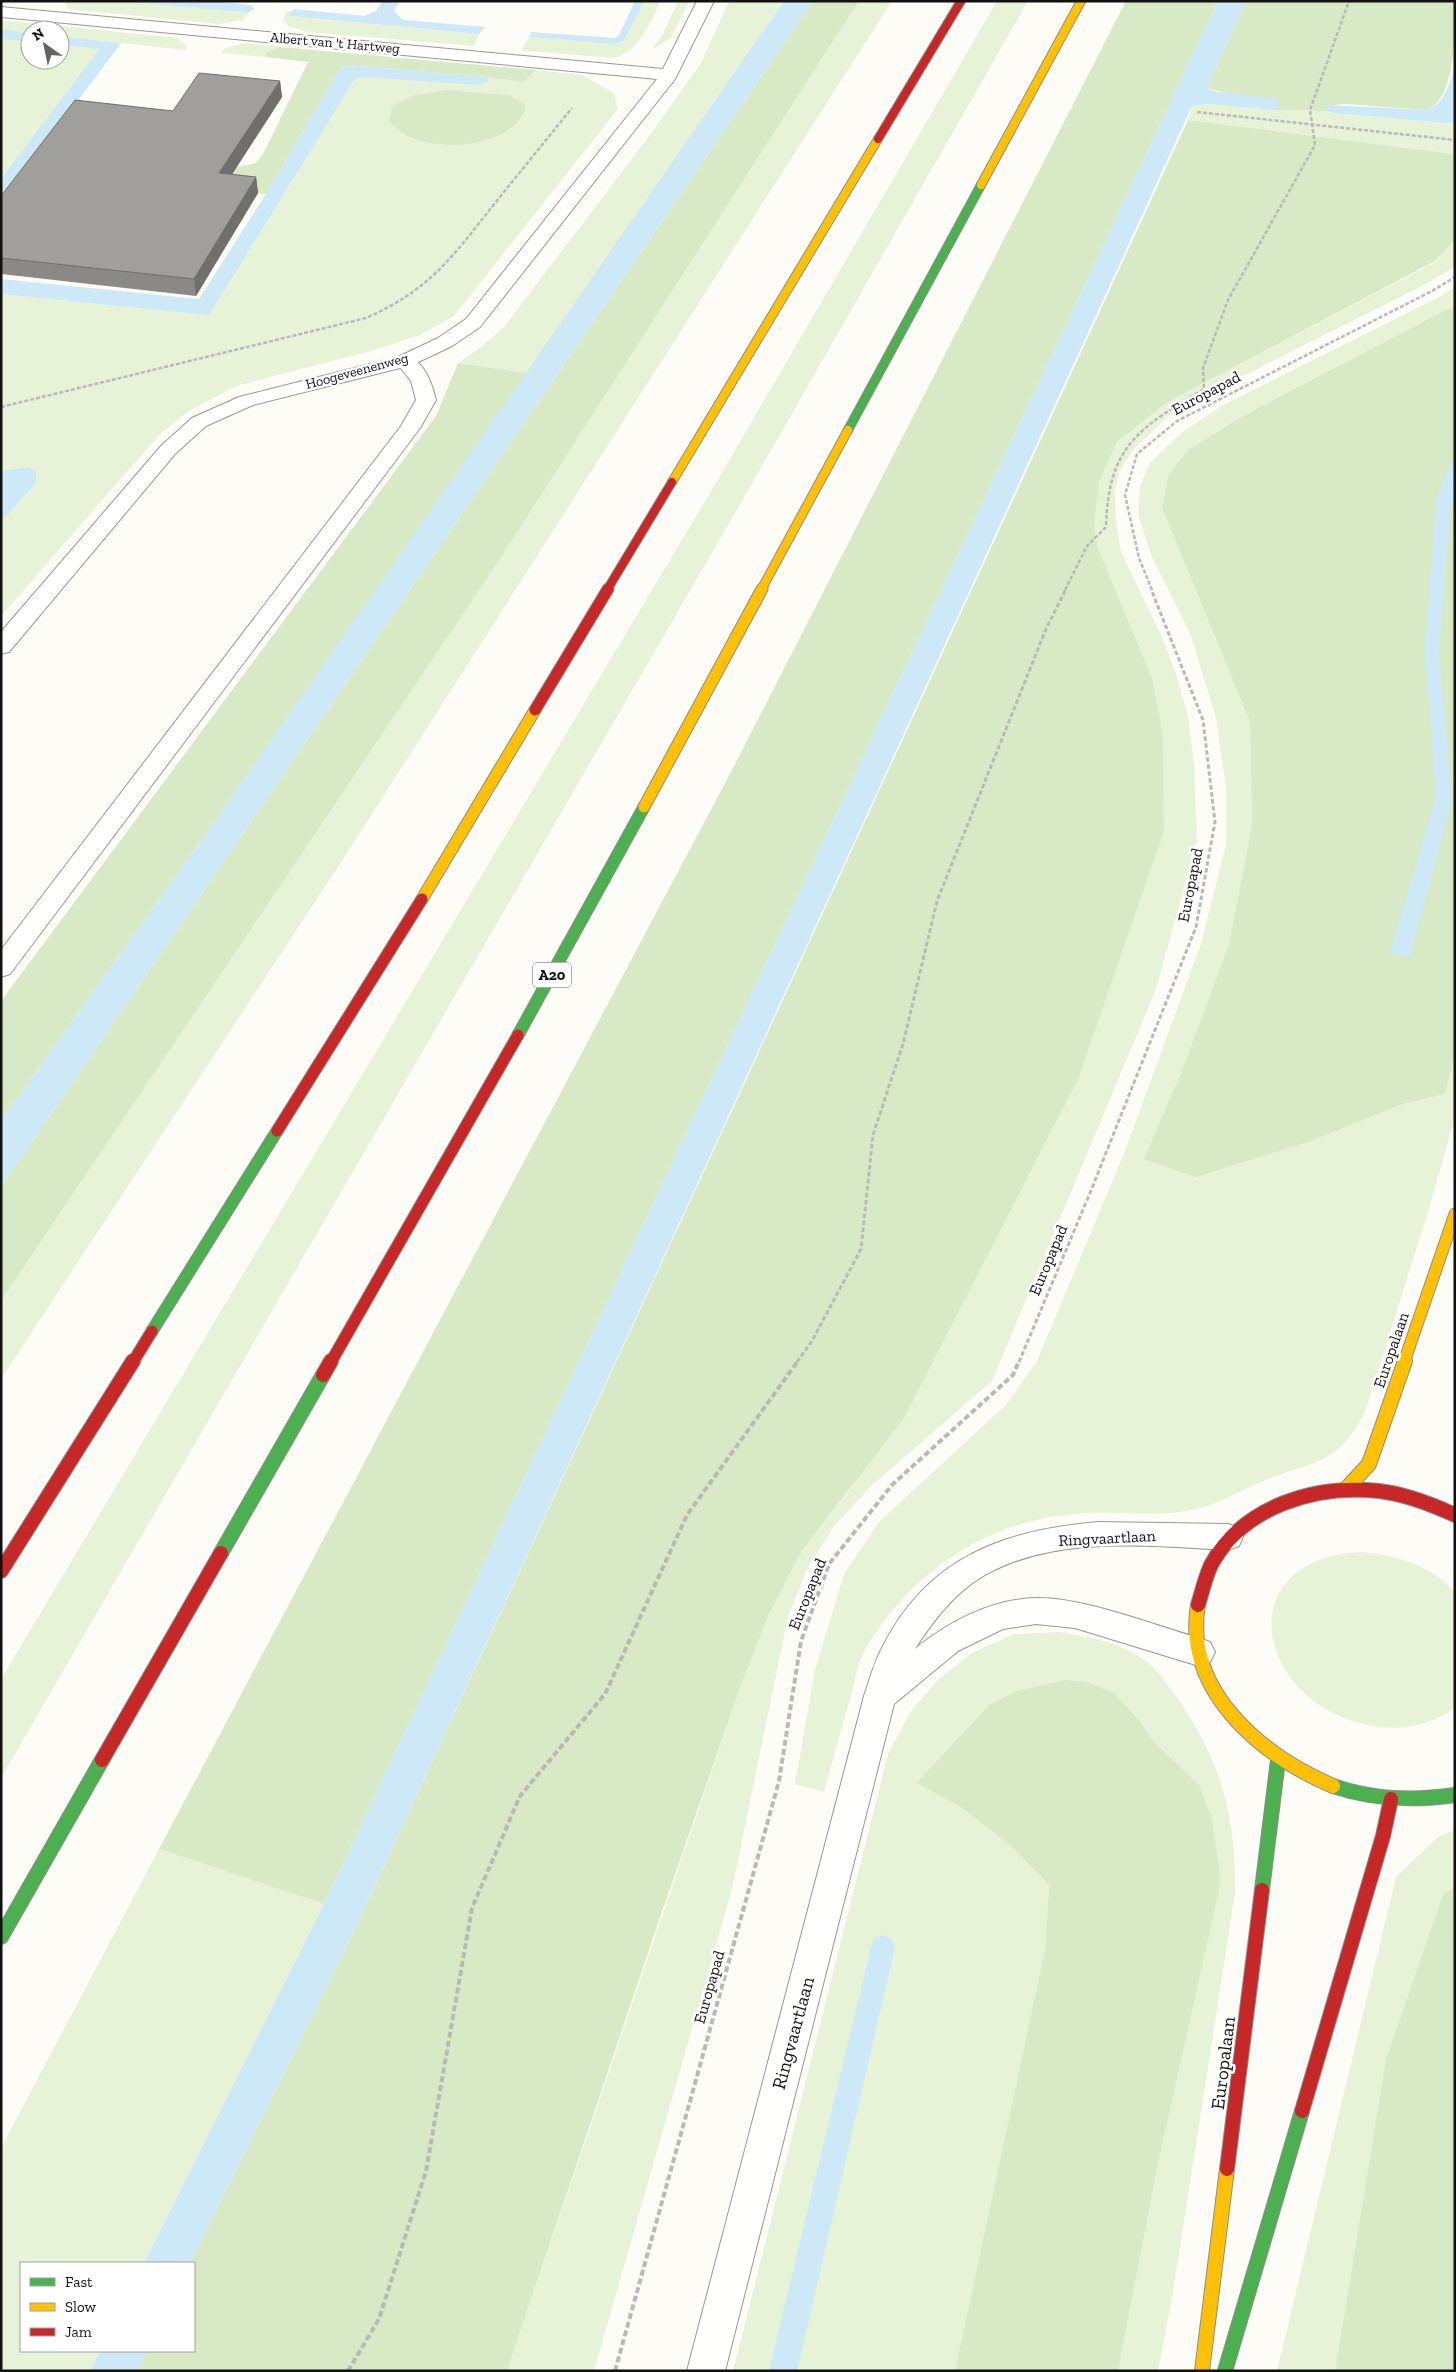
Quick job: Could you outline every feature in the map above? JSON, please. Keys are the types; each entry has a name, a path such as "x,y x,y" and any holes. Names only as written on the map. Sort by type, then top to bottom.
{"main road":[{"path":"1,1570 411,917 961,1"},
{"name":"A20","path":"1,1937 568,947 1081,1"},
{"name":"Europalaan","path":"1346,1489 1369,1464 1455,1214"},
{"path":"1455,1515 1411,1498 1379,1491 1346,1489 1312,1494 1281,1503 1253,1518 1228,1538 1211,1562 1199,1590 1195,1620 1199,1652 1209,1682 1227,1711 1250,1737 1278,1760 1313,1779 1351,1793 1390,1799 1426,1800 1455,1794"},
{"name":"Europalaan","path":"1202,2371 1278,1760"},
{"path":"1225,2371 1383,1836 1390,1799"}],"street":[{"name":"Hoogeveenenweg","path":"1,647 168,450 199,422 246,401 405,361 445,342 473,323 669,75 706,1"},
{"name":"Albert van 't Hartweg","path":"1,12 669,75"},
{"path":"1,968 410,428 426,400 421,380 405,361"},
{"name":"Ringvaartlaan","path":"706,2371 880,1696 897,1650 943,1590 974,1566 1016,1548 1062,1538 1146,1534 1228,1538"},
{"path":"880,1696 947,1640 999,1616 1036,1610 1075,1615 1199,1652"}],"path":[{"path":"348,2371 379,2319 426,2171 472,1908 520,1796 605,1694 687,1515 812,1341 861,1249 873,1135 903,1044 937,901 1039,647 1087,546 1106,526 1105,505 1109,481 1126,445 1162,414 1204,388 1203,368 1228,300 1315,145 1310,110 1349,1"},
{"path":"1,407 366,318 393,307 419,291 443,268 568,112 598,82 615,69"},
{"path":"1197,112 1455,140"},
{"name":"Europapad","path":"615,2371 779,1781 801,1641 829,1564 892,1485 1013,1375 1090,1193 1196,927 1214,822 1203,720 1139,558 1125,495 1137,454 1178,420 1432,291 1455,277"}],"green space":[{"path":"64,1 119,1 249,12 243,20 218,24 68,9"},
{"path":"645,1 660,1 648,27 631,49 614,58 525,51 522,49 529,37 612,44 623,42"},
{"path":"678,1 689,1 671,38 655,48 653,47 662,36"},
{"path":"729,1 784,1 527,373 458,363 481,347 504,327 653,131 701,63"},
{"path":"813,1 859,1 494,568 1,1301 1,1187"},
{"path":"859,1 892,1 340,864 1,1379 1,1301 494,568"},
{"path":"997,1 1028,1 742,501 1,1778 1,1679 710,493"},
{"path":"1126,1 1218,1 324,1904 159,1849 732,770"},
{"path":"1246,1 1455,1 1452,63 1444,93 1437,103 1427,110 1344,104 1327,106 1327,111 1273,110 1279,107 1207,88"},
{"path":"286,12 289,12 291,16 479,34 474,46 307,32 288,26 283,20"},
{"path":"1,20 20,22 20,32 1,29"},
{"path":"70,27 178,38 187,47 185,50 70,37"},
{"path":"1,39 20,41 20,70 70,70 70,46 99,49 1,179"},
{"path":"245,43 280,47 265,53 266,57 221,53 226,48"},
{"path":"280,47 536,70 524,82 347,65 339,70 266,194 133,180 229,169 256,163 264,152 308,62 266,57 265,53"},
{"path":"536,70 582,75 614,93 618,109 454,316 420,335 378,349 236,386 189,411 160,434 1,616 1,522 36,482 29,467 1,471 1,294 209,314 355,79 365,77 489,79 487,77 524,82"},
{"path":"445,90 509,95 526,105 520,119 509,129 495,137 460,145 442,145 412,138 389,122 392,106 412,96"},
{"path":"1209,104 1273,110 1327,111 1445,123 1455,122 1455,154 1188,120 1192,106"},
{"path":"1188,120 1455,154 1455,240 1435,261 1168,402 1117,442 1099,482 1094,527 1098,548 1152,678 1163,736 1164,831 1078,1079 904,1418 802,1551 769,1614 741,1685 657,1926 507,2371 137,2371 146,2352 195,2352 195,2262 190,2262 356,1927"},
{"path":"1455,240 1455,267 1420,287 1201,397 1166,418 1135,448 1119,471 1115,492 1116,521 1121,552 1161,635 1176,674 1188,716 1194,764 1197,840 1156,989 992,1381 873,1484 834,1526 807,1569 788,1617 732,1889 594,2371 507,2371 741,1685 769,1614 802,1551 852,1487 1152,678 1098,548 1094,527 1099,482 1117,442 1168,402 1435,262"},
{"path":"1455,287 1455,305 1241,417 1188,450 1162,508 1250,722 1252,825 1229,944 1181,1073 1145,1159 1314,1140 1403,1104 1445,1094 1455,1056 1455,1117 1428,1212 1365,1412 1347,1440 1327,1456 1206,1506 1170,1513 1090,1513 1055,1516 1021,1524 989,1536 960,1552 932,1571 907,1594 865,1650 859,1665 824,1792 795,1784 815,1670 844,1574 879,1522 1007,1404 1037,1361 1123,1156 1201,944 1226,845 1226,788 1216,718 1190,633 1152,557 1138,514 1140,486 1150,463 1180,434 1223,405 1441,296"},
{"path":"1455,305 1455,1056 1445,1094 1403,1104 1314,1140 1196,1177 1144,1159 1181,1073 1229,944 1252,825 1250,722 1162,508 1169,474 1188,450 1241,417"},
{"path":"458,363 527,373 213,824 1,1121 1,1001 436,416"},
{"path":"1361,1552 1399,1559 1424,1568 1455,1592 1455,1707 1429,1722 1389,1728 1379,1727 1338,1715 1305,1694 1283,1666 1272,1636 1274,1606 1288,1580 1317,1561"},
{"path":"1060,1632 1103,1641 1124,1648 1143,1659 1158,1673 1180,1702 1206,1747 1224,1793 1233,1840 1235,1893 1173,2292 1158,2371 1118,2371 1159,2159 1151,1739 1143,1725 989,1705 916,1783 962,1808 1013,1848 1049,1885 1045,1949 955,2371 733,2371 888,1754 911,1711 939,1679 972,1653 1014,1634"},
{"path":"1065,1680 1087,1682 1114,1693 1143,1725 1151,1739 1199,1785 1212,1819 1221,1881 1159,2159 1118,2371 955,2371 1045,1949 1049,1885 1013,1848 962,1808 916,1783 989,1705 1017,1691"},
{"path":"1455,1830 1455,1887 1443,1894 1386,2059 1335,2371 1277,2371 1396,1877 1439,1836"},
{"path":"159,1849 324,1904 145,2262 20,2262 20,2352 100,2352 90,2371 1,2371 1,2148"},
{"path":"1455,1887 1455,2371 1335,2371 1386,2059 1443,1894"}],"water":[{"path":"119,1 211,1 251,5 255,9 249,12"},
{"path":"382,1 400,1 394,11 403,20 485,27 479,34 291,16 288,14 294,9 364,16 376,11"},
{"path":"635,1 645,1 623,42 612,44 529,37 531,32 615,38 619,35"},
{"path":"784,1 813,1 1,1187 1,1121 213,824"},
{"path":"1218,1 1246,1 1207,88 1217,92 1274,98 1279,101 1279,107 1273,110 1209,104 1192,106 356,1927 190,2262 145,2262 324,1904"},
{"path":"1,29 20,32 20,41 1,39"},
{"path":"70,37 121,43 1,204 1,179 99,49 70,46"},
{"path":"347,65 487,77 489,81 479,85 365,77 355,79 209,315 1,294 1,279 199,299 266,194 339,70"},
{"path":"1455,70 1455,122 1445,123 1327,111 1326,105 1427,110 1438,104 1448,88"},
{"path":"1455,453 1455,496 1451,507 1439,652 1452,800 1410,957 1390,953 1436,796 1425,650 1436,499"},
{"path":"29,467 36,472 36,483 1,522 1,471"},
{"path":"100,2352 146,2352 137,2371 90,2371"}],"building":[{"path":"199,73 280,81 219,173 256,177 194,279 1,258 1,196 75,100 173,111"}],"waterway":[{"path":"783,2371 883,1947"}],"traffic: fast":[{"path":"848,430 981,185"},
{"path":"518,1035 644,807"},
{"path":"152,1331 277,1131"},
{"path":"221,1553 323,1375"},
{"path":"1,1937 102,1760"},
{"path":"1262,1890 1278,1760"},
{"path":"1333,1786 1378,1798 1424,1799 1455,1795"},
{"path":"1225,2371 1302,2111"}],"traffic: slow":[{"path":"981,185 1081,1"},
{"path":"672,482 878,139"},
{"path":"644,807 848,430"},
{"path":"422,899 535,710"},
{"path":"1346,1489 1369,1464 1455,1214"},
{"path":"1198,1605 1197,1631 1201,1658 1211,1683 1225,1706 1242,1727 1262,1746 1285,1762 1333,1786"},
{"path":"1202,2371 1227,2169"}],"traffic: jam":[{"path":"878,139 961,1"},
{"path":"535,710 672,482"},
{"path":"277,1131 422,899"},
{"path":"323,1375 518,1035"},
{"path":"1,1571 152,1331"},
{"path":"1198,1605 1208,1572 1227,1542 1243,1526 1285,1502 1308,1495 1332,1491 1379,1491 1418,1500 1455,1515"},
{"path":"102,1760 221,1553"},
{"path":"1302,2111 1383,1836 1391,1799"},
{"path":"1227,2169 1262,1890"}]}
